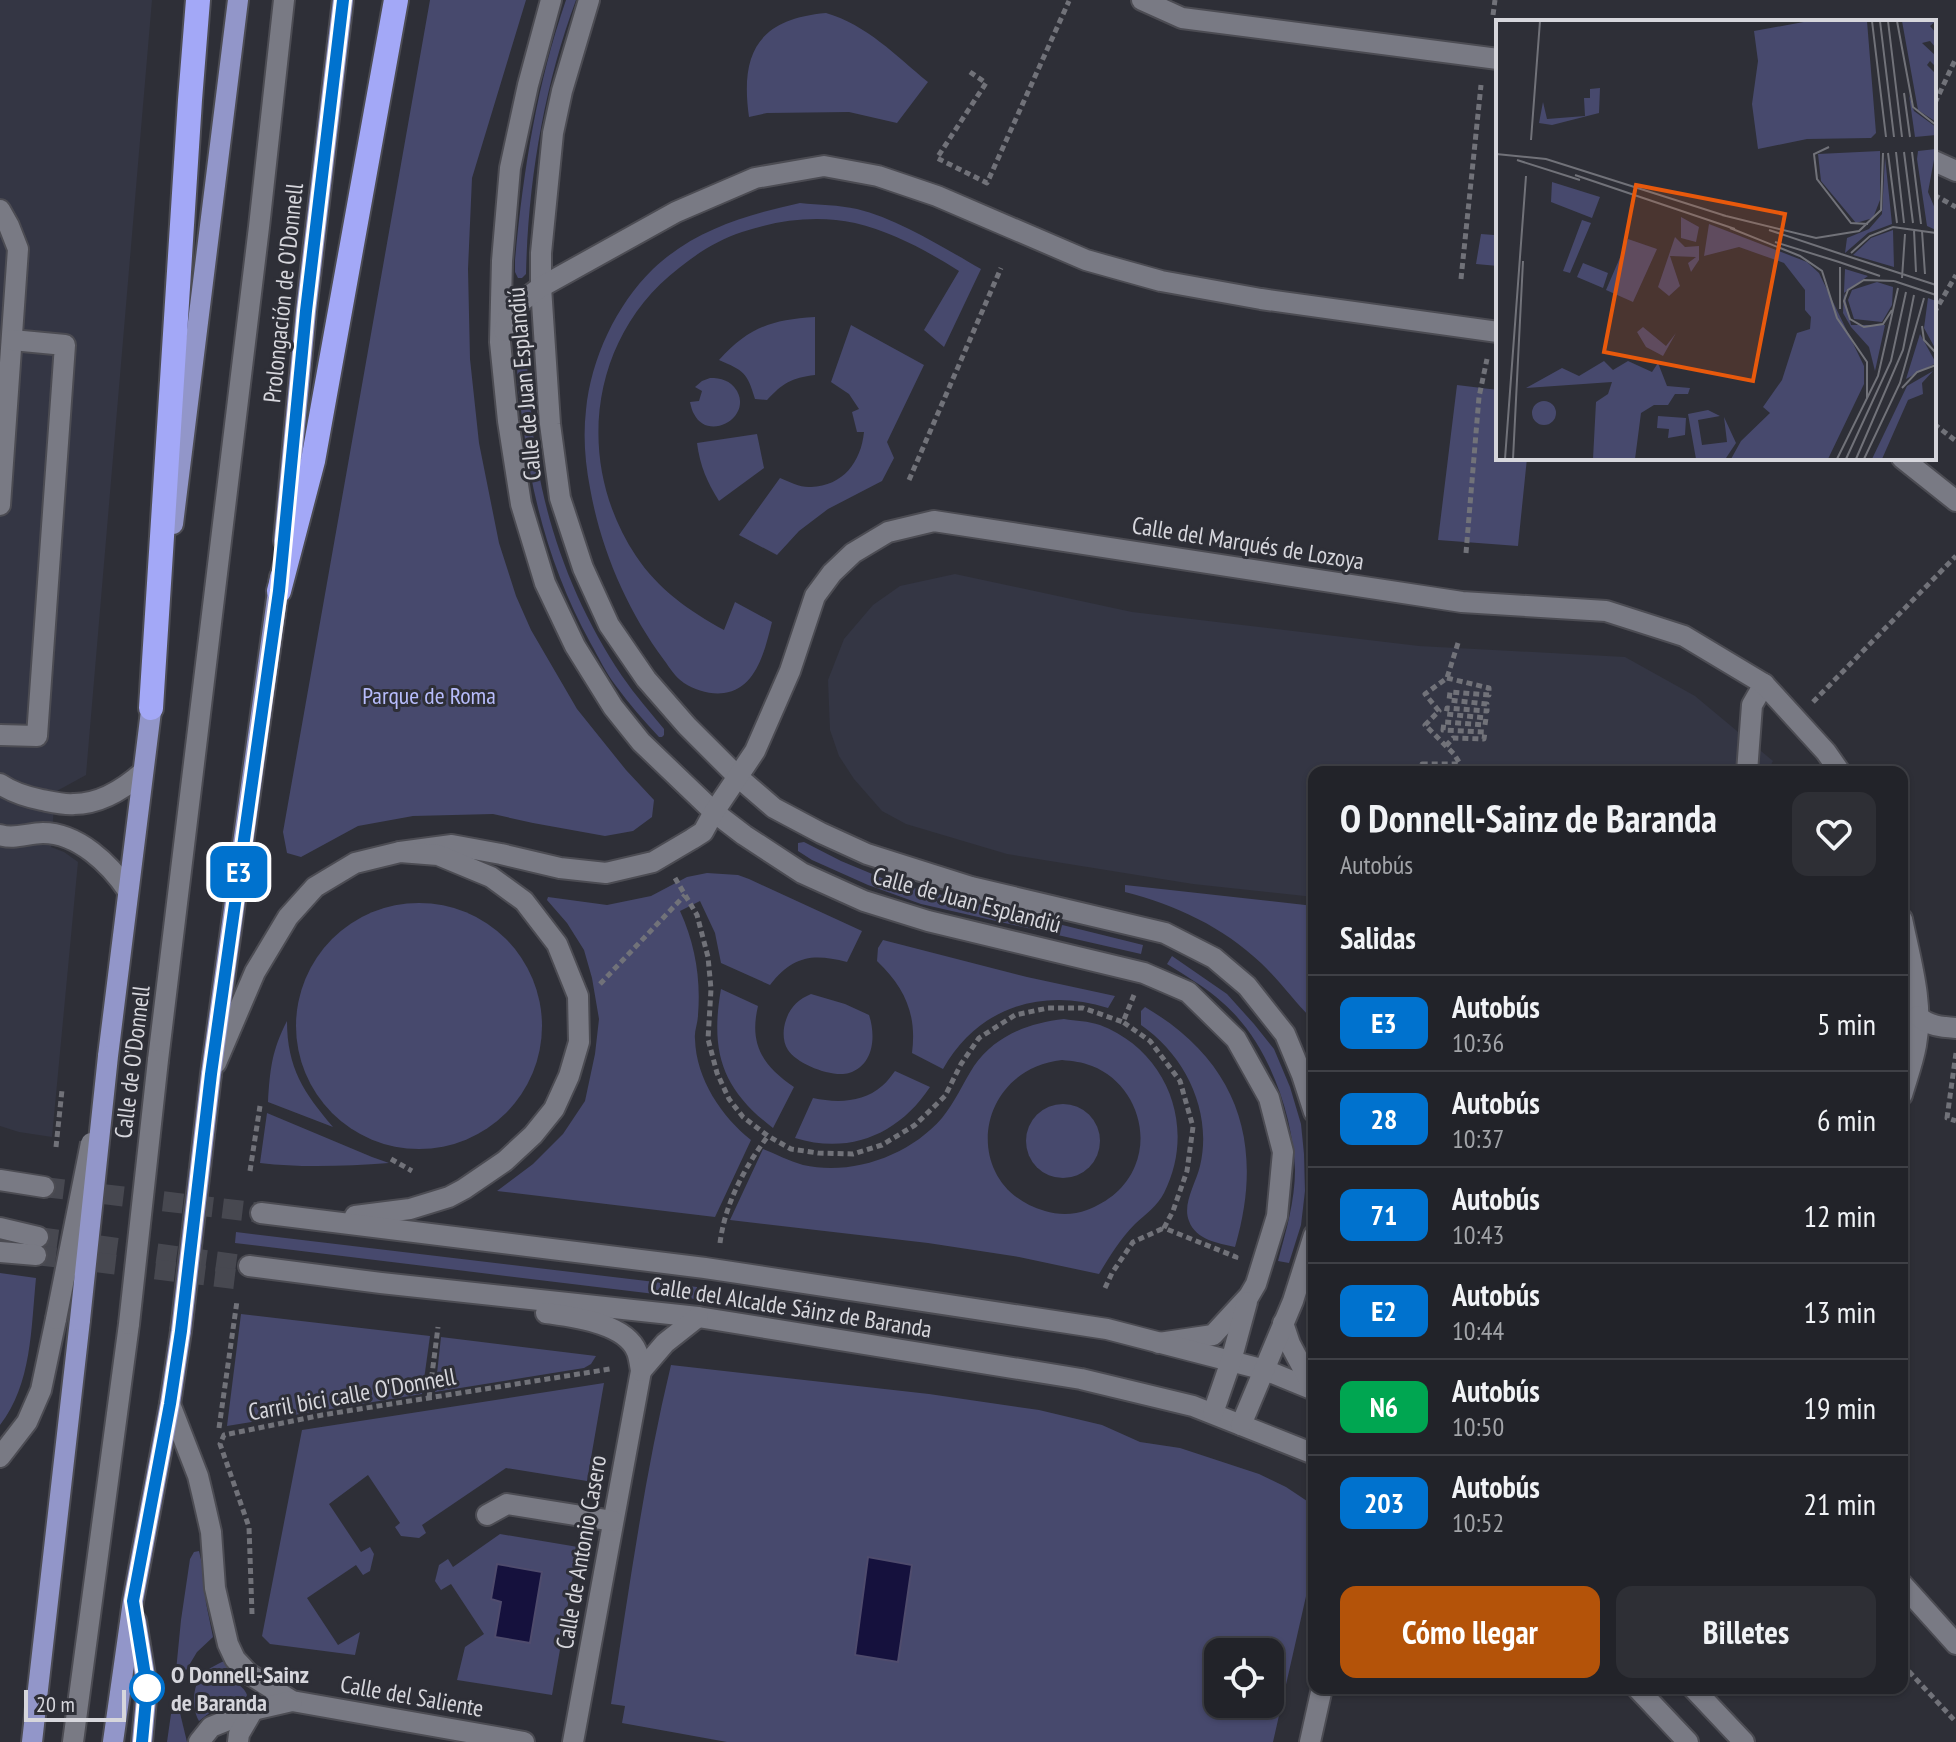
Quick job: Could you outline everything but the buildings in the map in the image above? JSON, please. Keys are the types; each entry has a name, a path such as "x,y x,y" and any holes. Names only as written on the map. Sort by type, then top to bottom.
{"highway":[{"path":"151,708 198,0"},
{"path":"279,591 313,461 396,0"}],"main road":[{"name":"Calle de O'Donnell","path":"32,1742 108,1056 238,0"},
{"name":"Prolongación de O'Donnell","path":"279,591 306,311 343,0"},
{"path":"113,1742 133,1601 181,1331 211,1074 279,591"},
{"path":"133,1601 147,1688 142,1742"}],"street":[{"name":"Prolongación de O'Donnell","path":"239,388 284,0"},
{"name":"Calle de Juan Esplandiú","path":"551,0 510,168 502,261 500,342 521,504 545,583 575,646 613,707 641,742 714,812 744,835 802,873 864,901 928,921 1144,973 1188,992 1236,1039 1269,1098 1283,1152 1277,1216 1256,1284 1213,1335 1159,1343"},
{"name":"Calle de Juan Esplandiú","path":"589,0 553,133 541,253 541,287 550,424 560,498 583,568 609,625 646,679 687,726 774,808 867,854 971,887 1165,933 1214,958 1247,986 1285,1034 1308,1094"},
{"path":"1142,0 1182,18 1496,59"},
{"path":"1936,162 1956,171"},
{"path":"500,342 509,315 541,287 688,206 755,178 824,166 878,176 937,196 1086,260 1161,281 1261,299 1496,332"},
{"path":"0,210 18,249 0,505"},
{"path":"0,735 37,736 65,345 12,340"},
{"name":"Calle de O'Donnell","path":"73,1742 129,1324 239,388"},
{"path":"1905,460 1956,501"},
{"name":"Calle del Marqués de Lozoya","path":"400,852 452,845 560,868 606,873 653,862 703,832 755,751 790,671 815,596 832,573 853,553 888,532 934,521 1462,602 1606,611 1684,636 1764,684 1836,766"},
{"path":"1747,766 1752,705 1764,684"},
{"path":"0,784 30,797 75,805 109,795 143,772"},
{"path":"0,835 42,833 70,839 109,866 128,891"},
{"path":"211,1074 255,972 288,917 315,887 355,863 400,852"},
{"name":"Calle del Alcalde Sáinz de Baranda","path":"400,852 438,855 491,877 524,901 557,944 578,996 579,1042 569,1076 554,1109 533,1135 505,1161 449,1197 410,1209 371,1214 261,1213 705,1268 1107,1329 1265,1370 1308,1388"},
{"path":"1908,976 1918,1016 1916,1044 1908,1073"},
{"path":"1918,1016 1929,1024 1956,1028"},
{"path":"0,1457 27,1422 41,1390 108,1056"},
{"path":"0,1180 44,1187"},
{"path":"0,1228 37,1246 0,1252"},
{"path":"1241,1425 1265,1370 1308,1252"},
{"name":"Calle del Alcalde Sáinz de Baranda","path":"246,1273 350,1278 698,1317 1081,1379 1193,1406 1308,1452"},
{"path":"381,1283 450,1299 590,1321 624,1334 637,1350 641,1371"},
{"name":"Calle de Juan Esplandiú","path":"1213,1413 1249,1296"},
{"path":"641,1371 665,1343 698,1317"},
{"path":"1283,1323 1308,1378"},
{"name":"Calle de Antonio Casero","path":"573,1742 641,1371"},
{"path":"170,1404 198,1476 211,1532 215,1588 228,1644 235,1659 249,1674 292,1701"},
{"path":"487,1515 507,1504 613,1521"},
{"path":"1908,1591 1956,1644"},
{"path":"1310,1742 1321,1694"},
{"path":"1643,1694 1688,1742"},
{"path":"1699,1694 1744,1742"},
{"path":"199,1742 211,1727 253,1710 292,1701"},
{"name":"Calle del Saliente","path":"292,1701 524,1742"},
{"path":"238,1742 239,1734 253,1710"}],"path":[{"path":"1493,15 1495,0"},
{"path":"970,72 986,83 937,158 987,183 1069,1"},
{"path":"1936,101 1956,58"},
{"path":"1461,279 1481,85"},
{"path":"1936,196 1956,207"},
{"path":"909,480 1001,268"},
{"path":"1936,310 1956,275"},
{"path":"1466,553 1479,397 1487,359"},
{"path":"1936,426 1956,441"},
{"path":"1795,720 1956,556"},
{"path":"1458,643 1447,678 1425,694 1439,711 1425,725 1460,764"},
{"path":"1446,746 1453,738 1484,739 1485,732 1443,730 1444,722 1485,725 1486,718 1446,714 1447,708 1487,711 1487,704 1449,700 1450,692 1489,695 1489,688 1447,678"},
{"path":"1421,766 1460,764"},
{"path":"674,877 697,915 708,957 711,989 708,1039 717,1073 729,1099 743,1117 791,1149 853,1154 882,1145 915,1125 945,1096 979,1038 1015,1015 1048,1008 1083,1008 1123,1022 1150,1041 1180,1081 1193,1127 1187,1171 1164,1228 1133,1242 1105,1288"},
{"path":"594,991 685,895"},
{"path":"1123,1022 1134,995"},
{"path":"1956,1052 1947,1118 1956,1121"},
{"path":"56,1147 62,1090"},
{"path":"250,1171 260,1106"},
{"path":"719,1249 728,1204 768,1136"},
{"path":"391,1159 412,1171"},
{"path":"1164,1228 1236,1257 1230,1272"},
{"path":"219,1428 237,1301"},
{"path":"429,1398 438,1327"},
{"name":"Carril bici calle O'Donnell","path":"253,1619 249,1527 220,1444 224,1435 322,1415 610,1369"},
{"path":"1908,1670 1956,1722"}],"shaded area":[{"path":"0,0 152,0 86,775 55,792 51,847 78,862 52,1137 0,1126"},
{"path":"955,574 1132,612 1419,646 1625,657 1695,696 1773,761 1770,766 1308,766 1308,896 1193,884 1007,854 906,824 882,811 839,756 830,730 828,680 844,639 873,605 900,586"},
{"path":"868,1557 912,1565 898,1662 855,1655"},
{"path":"497,1564 542,1572 530,1643 495,1637 501,1602 491,1599"}],"green space":[{"name":"Parque de Roma","path":"430,0 526,0 472,178 468,269 470,359 479,443 499,543 531,630 577,709 654,800 652,817 633,831 605,836 493,814 413,816 358,826 301,857 287,853 283,832"},
{"path":"566,0 576,0 547,100 534,170 526,274 518,278 515,260 533,128 547,63"},
{"path":"826,13 868,33 928,82 897,123 849,112 767,113 749,117 748,75 751,58 759,43 784,23"},
{"path":"800,203 850,208 873,214 920,235 981,269 944,347 924,330 959,271 883,231 855,223 826,219 784,222 733,235 694,257 649,296 626,329 609,365 600,403 599,442 604,481 616,520 645,568 664,589 699,615 724,630 735,602 772,622 752,676 735,690 709,693 684,683 671,669 638,621 608,556 587,468 585,430 589,391 600,352 617,316 653,269 703,234 760,213"},
{"path":"1496,220 1496,266 1476,264 1481,234 1494,235"},
{"path":"815,317 815,375 788,382 767,400 755,399 750,383 743,374 719,360 740,340 762,327 786,320"},
{"path":"851,325 924,365 887,442 894,458 882,481 828,509 799,531 777,555 739,535 780,478 803,487 822,486 841,477 859,453 864,432 857,432 852,412 859,409 849,394 831,382"},
{"path":"519,358 526,359 535,450 543,491 568,574 607,652 664,729 662,737 642,719 609,676 578,618 555,565 532,482 518,381"},
{"path":"710,378 731,384 740,401 734,418 718,426 700,422 690,402 699,401 702,391 695,387"},
{"path":"1457,385 1496,390 1496,460 1527,460 1518,546 1438,540"},
{"path":"757,434 764,468 719,501 705,474 697,443"},
{"path":"804,842 894,883 1143,945 1141,954 921,904 812,860 798,851 798,843"},
{"path":"707,873 738,875 749,879 862,931 847,962 804,959 787,968 770,985 721,963 715,933 700,901 680,911 690,936 698,975 695,1036 700,1068 712,1096 730,1120 751,1140 715,1217 497,1191 533,1164 563,1134 585,1101 595,1054 599,1019 584,950 547,900 548,897 607,905 651,896 687,877"},
{"path":"1125,885 1308,905 1308,1015 1261,963 1215,928 1180,911 1125,892"},
{"path":"419,903 466,913 506,939 532,979 542,1026 532,1073 506,1113 466,1139 419,1149 372,1139 332,1113 306,1073 296,1026 306,979 332,939 372,913"},
{"path":"883,940 1115,996 1108,1008 1059,1000 1014,1007 974,1030 943,1069 912,1053 913,1026 907,1002 895,981 877,961 878,948"},
{"path":"1172,956 1227,994 1274,1049 1290,1087 1301,1124 1305,1191 1301,1225 1289,1263 1278,1261 1292,1205 1295,1170 1289,1125 1275,1079 1253,1037 1239,1019 1210,992 1167,964"},
{"path":"721,989 758,1006 755,1032 761,1052 766,1062 794,1087 773,1128 742,1099 724,1068 717,1032"},
{"path":"811,994 869,1015 871,1049 864,1064 857,1069 842,1074 825,1072 807,1065 788,1050 784,1027 788,1015 796,1004"},
{"path":"1145,1007 1177,1029 1203,1053 1223,1080 1236,1109 1244,1141 1247,1174 1244,1210 1235,1247 1202,1237 1189,1221 1188,1201 1203,1146 1199,1106 1192,1086 1171,1052 1141,1025 1141,1011"},
{"path":"1064,1019 1091,1023 1124,1037 1159,1072 1170,1094 1176,1118 1174,1168 1164,1193 1125,1236 1099,1274 1019,1257 928,1243 730,1220 763,1149 803,1165 822,1168 860,1165 896,1152 913,1143 942,1118 974,1066 992,1047 1013,1033","holes":["1062,1060 1092,1066 1117,1083 1134,1107 1141,1136 1135,1166 1121,1187 1095,1207 1066,1214 1045,1211 1018,1198 999,1179 990,1155 988,1130 995,1106 1010,1084 1032,1068"]},
{"path":"287,1021 290,1053 299,1079 333,1127 268,1102 273,1060"},
{"path":"895,1071 930,1087 904,1117 888,1128 854,1142 815,1143 795,1138 813,1098 831,1101 858,1099 875,1092"},
{"path":"1063,1104 1077,1107 1089,1115 1097,1127 1100,1141 1097,1155 1089,1167 1077,1175 1063,1178 1049,1175 1037,1167 1029,1155 1026,1141 1029,1127 1037,1115 1049,1107"},
{"path":"267,1113 389,1163 292,1166 260,1163"},
{"path":"236,1232 697,1287 696,1299 235,1243"},
{"path":"0,1273 36,1278 24,1374 11,1409 0,1425"},
{"path":"241,1314 430,1336 422,1394 227,1426"},
{"path":"441,1337 596,1356 584,1368 435,1392"},
{"path":"671,1365 929,1394 1039,1410 1102,1425 1140,1442 1180,1448 1259,1474 1308,1502 1308,1587 1284,1693 1284,1638 1204,1638 1204,1718 1278,1718 1273,1742 727,1742 622,1723 625,1706 611,1704 638,1534"},
{"path":"604,1383 587,1481 506,1468 422,1525 426,1533 419,1538 401,1536 395,1527 400,1523 368,1475 329,1504 361,1552 370,1547 374,1554 370,1571 363,1575 356,1565 307,1598 338,1645 360,1632 355,1655 270,1644 262,1636 302,1430"},
{"path":"500,1534 578,1547 552,1695 457,1680 465,1647 484,1634 451,1584 441,1590 435,1581 439,1565 448,1559 453,1567"},
{"path":"199,1551 213,1637 197,1652 185,1672 176,1671 190,1559 194,1552"},
{"path":"224,1661 247,1695 245,1699 221,1704 199,1721 194,1702 198,1681 206,1671"},
{"path":"180,1713 187,1742 167,1742 171,1714"}],"tunnel":[{"path":"44,1187 261,1213"},
{"path":"38,1237 249,1266"},
{"path":"36,1255 243,1280"}],"bus line":[{"name":"E3","path":"142,1742 147,1688 133,1601 181,1331 211,1074 279,591 306,311 343,0"}],"place":[{"name":"O Donnell-Sainz de Baranda","path":"147,1688"}]}
